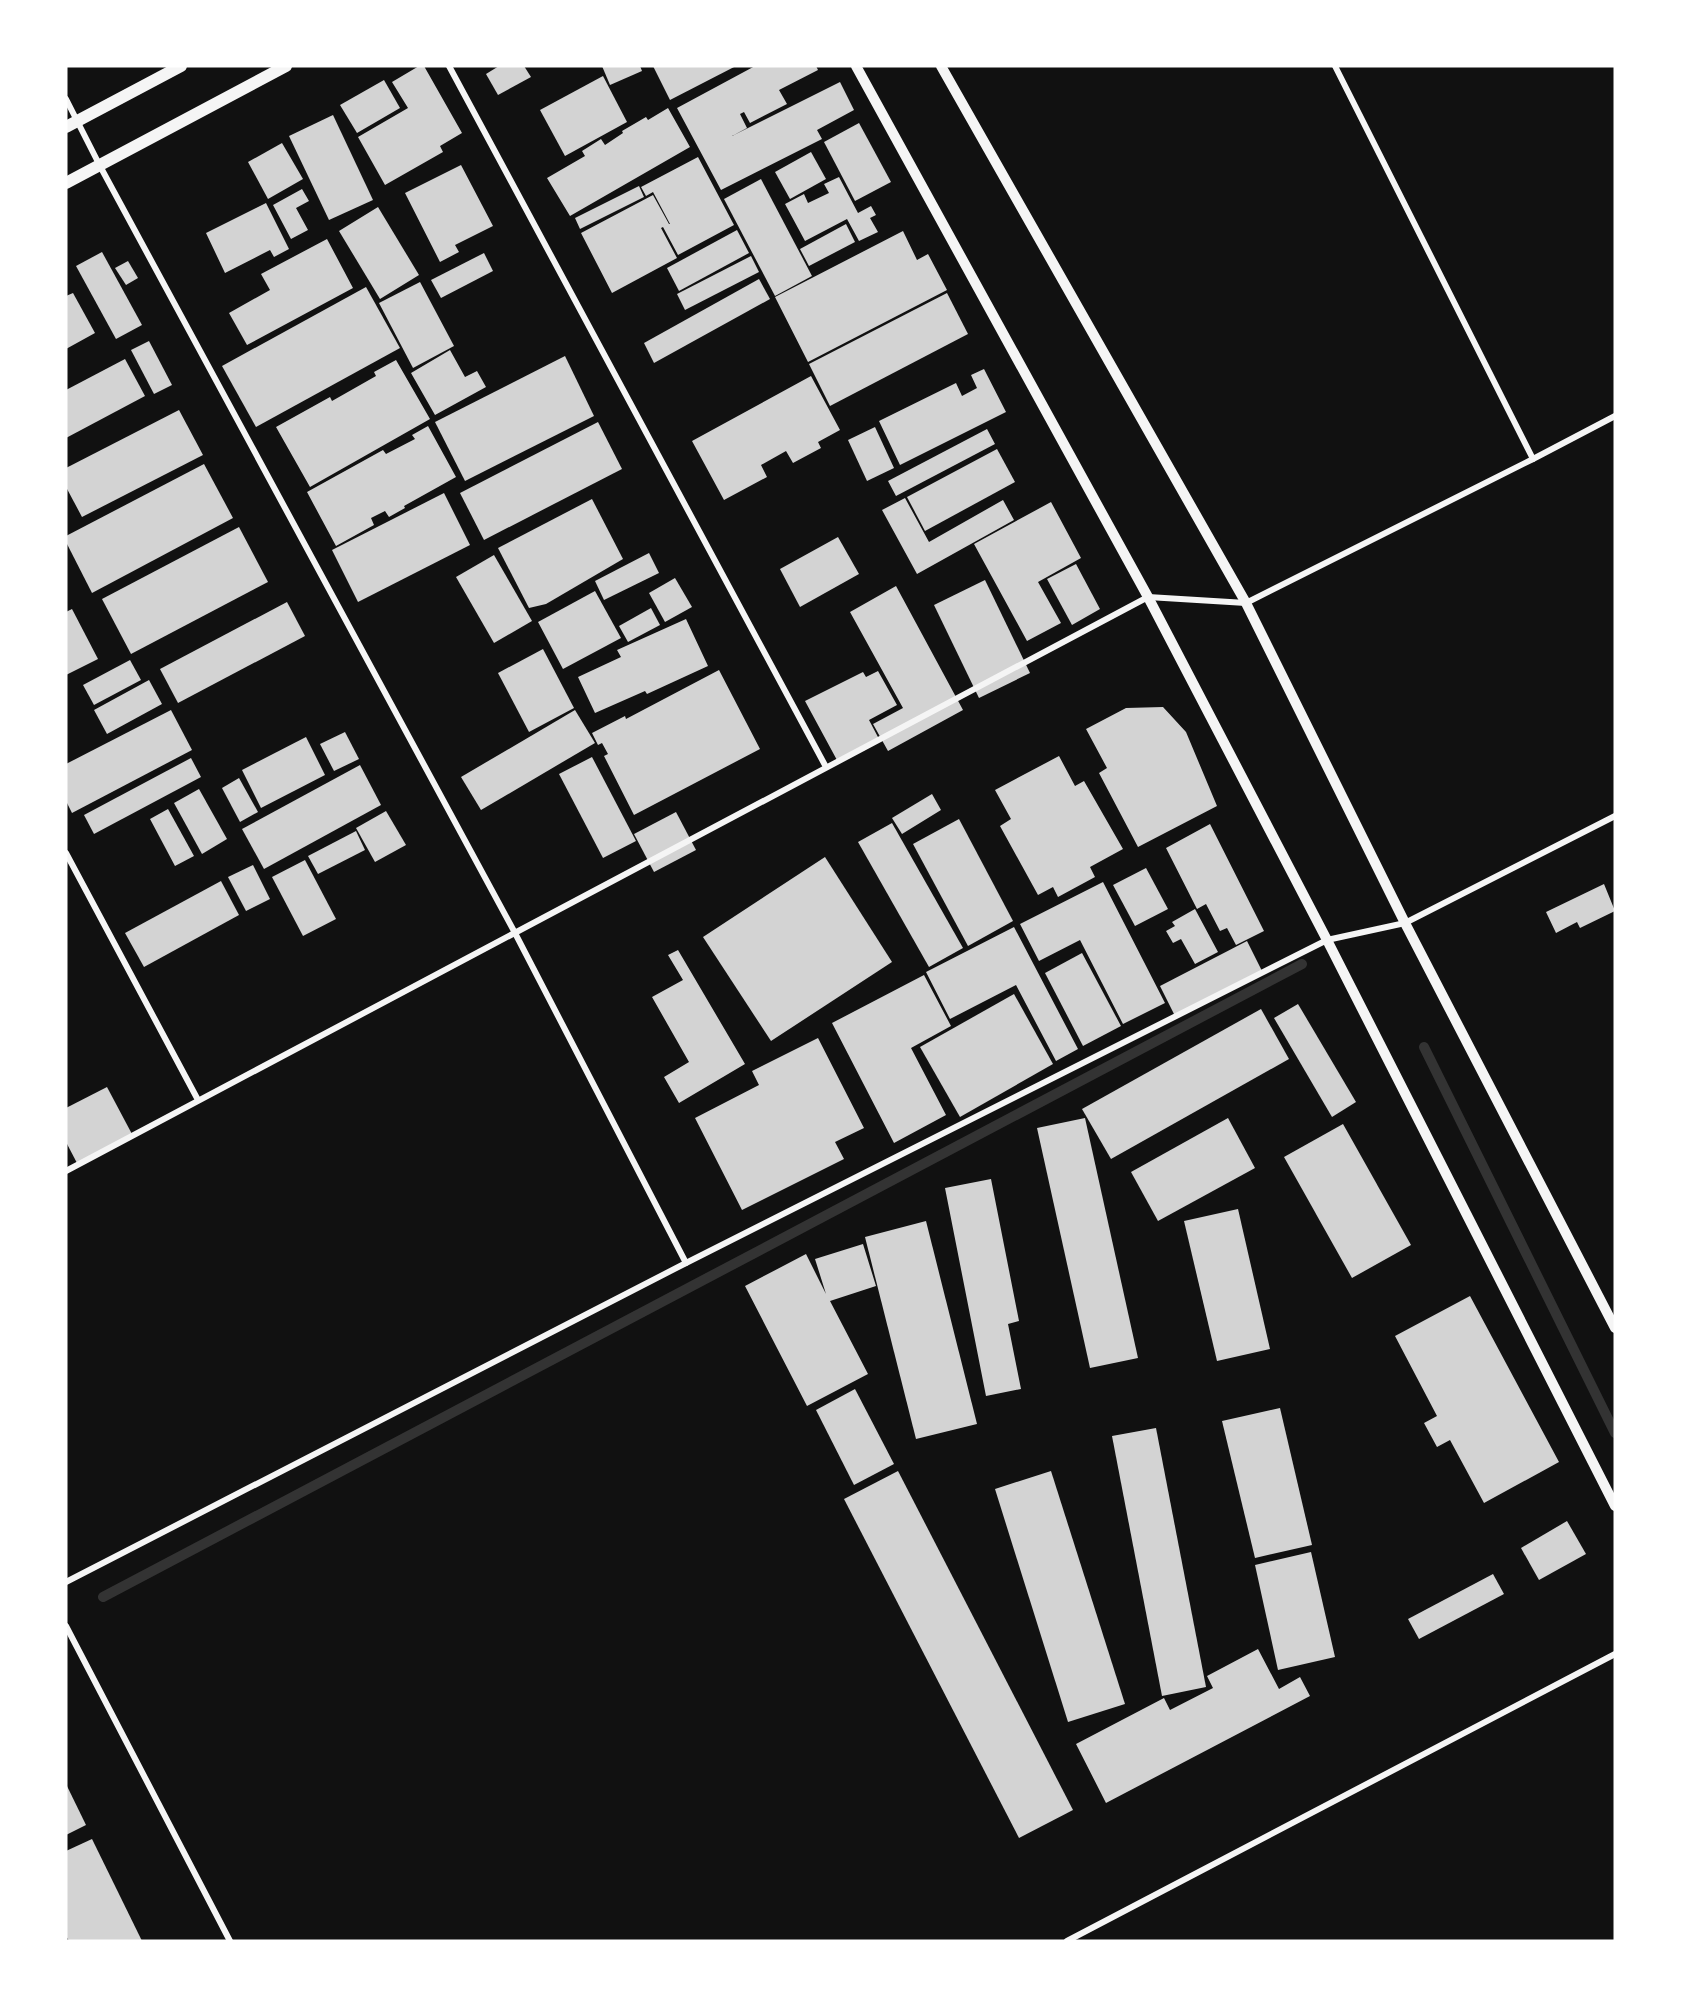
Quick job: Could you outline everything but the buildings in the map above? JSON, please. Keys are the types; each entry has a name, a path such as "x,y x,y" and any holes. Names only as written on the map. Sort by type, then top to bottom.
{"main road":[{"path":"72,124 181,66"},
{"path":"66,183 286,66"}],"street":[{"path":"449,66 826,767"},
{"path":"856,66 1148,597 1327,940 1615,1506"},
{"path":"941,66 1246,603 1406,923 1615,1328"},
{"path":"1335,66 1533,459"},
{"path":"66,99 72,124 100,166 515,933 686,1263"},
{"path":"66,1171 1148,597 1246,603 1615,416"},
{"path":"66,1582 686,1263 1327,940 1406,923 1615,816"},
{"path":"66,853 198,1100"},
{"path":"66,1626 231,1941"},
{"path":"1067,1941 1615,1654"}],"waterway":[{"path":"103,1597 1302,964"},
{"path":"1424,1047 1615,1433"}]}
